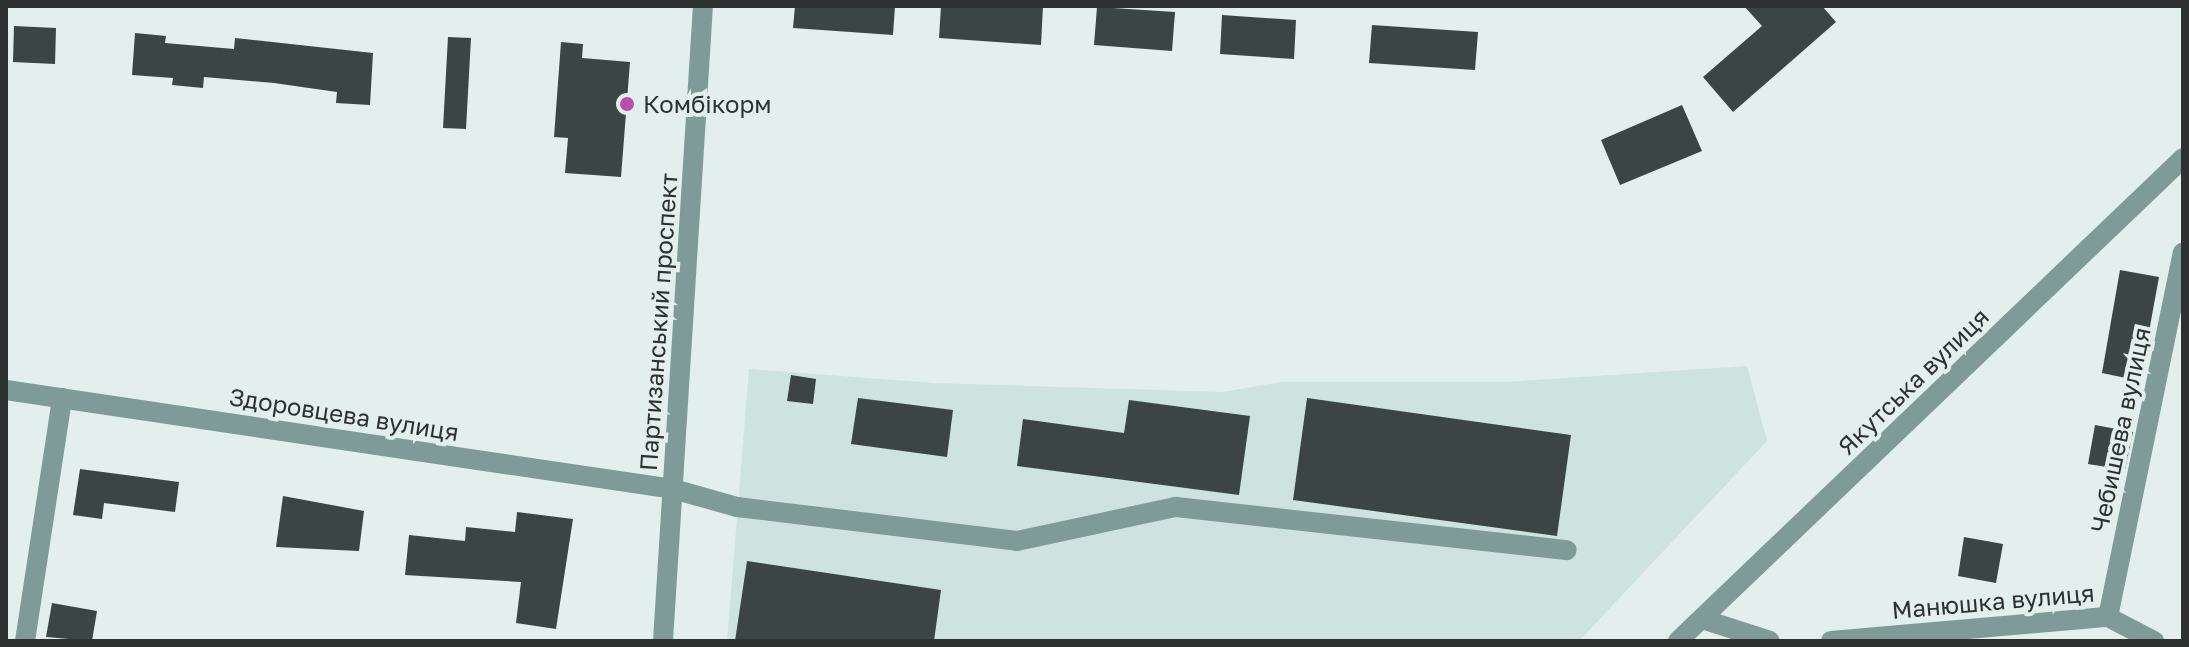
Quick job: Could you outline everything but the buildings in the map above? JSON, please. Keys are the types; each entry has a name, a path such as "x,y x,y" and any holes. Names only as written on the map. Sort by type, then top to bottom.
{"street":[{"name":"Партизанський проспект","path":"663,641 703,6"},
{"name":"Якутська вулиця","path":"1678,641 2183,158"},
{"name":"Чебишева вулиця","path":"2108,617 2183,253"},
{"name":"Здоровцева вулиця","path":"6,390 673,489 737,507 1017,541 1176,507 1567,550"},
{"path":"25,641 62,398"},
{"name":"Манюшка вулиця","path":"1831,641 2108,617 2154,641"},
{"path":"1702,619 1770,641"}],"shaded area":[{"path":"1747,366 1767,441 1579,641 727,641 749,369 935,383 1222,392 1281,382 1507,382"}],"place":[{"name":"Комбікорм","path":"627,104"}]}
